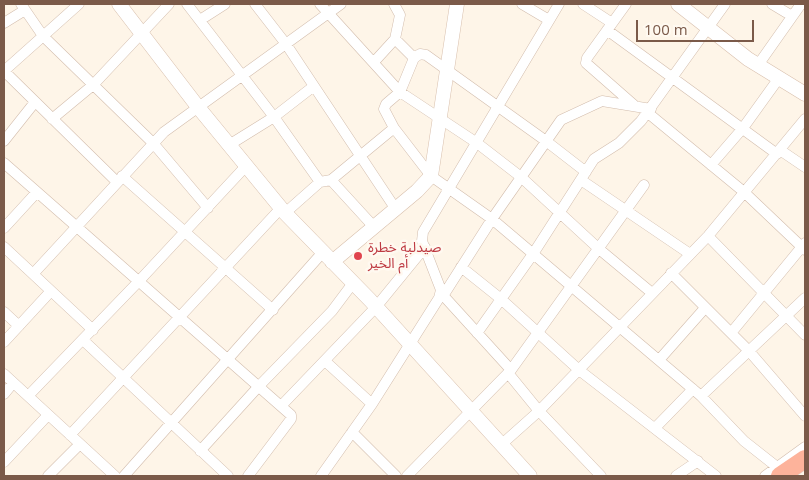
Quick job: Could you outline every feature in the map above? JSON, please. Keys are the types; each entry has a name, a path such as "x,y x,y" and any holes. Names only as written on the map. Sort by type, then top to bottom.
{"street":[{"path":"79,4 4,71 52,119 273,310"},
{"path":"119,4 198,107 283,210 376,307 530,476"},
{"path":"52,119 93,84 169,4"},
{"path":"187,4 274,117 320,182"},
{"path":"200,20 225,4"},
{"path":"255,4 286,44 395,208"},
{"path":"320,4 400,92 477,143 521,177 599,249 652,293"},
{"path":"33,274 153,143 240,75 341,4"},
{"path":"374,62 395,39 400,14 394,4"},
{"path":"124,476 273,310 328,257 374,227 417,191 431,176 457,4"},
{"path":"522,4 549,20"},
{"path":"558,4 423,232 425,247 442,295 510,372 539,411 601,476"},
{"path":"583,4 673,76 743,128 778,152 805,167"},
{"path":"626,4 587,58 586,63 636,106"},
{"path":"678,4 707,28 758,65 805,94"},
{"path":"477,333 533,254 598,156 626,137 649,111 725,4"},
{"path":"772,4 792,16"},
{"path":"758,65 801,4"},
{"path":"4,23 23,7 43,36 153,143 208,208"},
{"path":"395,39 414,58"},
{"path":"690,254 584,176 546,140 426,54 420,54 414,58 400,92 384,109 394,128 431,176 492,219 697,393 744,441 794,471"},
{"path":"711,165 743,128 779,78"},
{"path":"229,145 274,117 314,86"},
{"path":"321,476 372,404 409,343 560,120 597,103 608,101 636,106 649,111 804,246 731,333"},
{"path":"4,141 35,102"},
{"path":"502,444 539,411 580,370 619,327 708,236 805,119"},
{"path":"70,435 225,268 283,210 320,182 331,180 394,128"},
{"path":"4,163 228,358 290,415 291,419 248,476"},
{"path":"28,396 140,281 246,166"},
{"path":"331,180 374,227"},
{"path":"407,476 510,372 644,185"},
{"path":"4,228 37,192"},
{"path":"708,236 766,293 805,335"},
{"path":"4,247 93,330"},
{"path":"281,406 376,307 425,247"},
{"path":"461,267 502,299 580,370 698,460 716,476"},
{"path":"671,273 749,351 805,416"},
{"path":"200,451 259,386 332,311 353,283"},
{"path":"4,342 51,291"},
{"path":"655,428 749,351 805,298"},
{"path":"658,360 705,308"},
{"path":"4,312 18,326"},
{"path":"83,340 170,424 228,476"},
{"path":"325,361 372,404"},
{"path":"4,374 115,476"},
{"path":"4,394 13,383"},
{"path":"4,462 48,415"},
{"path":"352,432 396,476"},
{"path":"48,476 80,444"},
{"path":"794,471 805,447"},
{"path":"676,476 698,460"},
{"path":"765,476 794,471"}],"place":[{"name":"صيدلية خطرة أم الخير","path":"358,256"}]}
